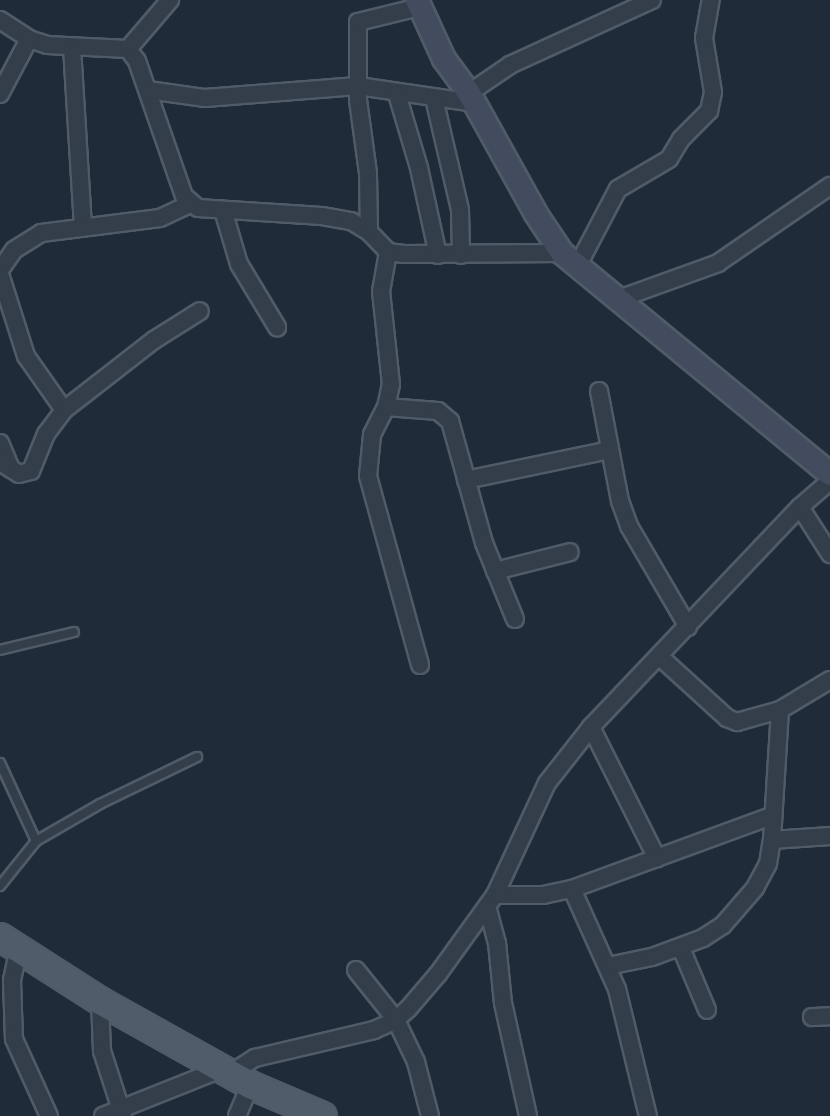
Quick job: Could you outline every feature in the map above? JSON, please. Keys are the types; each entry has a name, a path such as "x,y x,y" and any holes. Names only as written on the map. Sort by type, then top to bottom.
{"main road":[{"path":"9,944 100,1001 234,1076 323,1116"}],"street":[{"path":"128,49 170,0"},
{"path":"148,90 206,98 358,86 397,94 434,98 472,98 510,65 652,0"},
{"path":"569,260 614,194 633,178 669,159 681,139 709,111 713,92 704,38 711,0"},
{"path":"103,1116 123,1112 234,1076 255,1058 344,1038 396,1020 438,974 491,900 547,783 591,727 660,657 829,473 569,260 472,98 444,59 418,3 358,22 358,86 368,173 369,232"},
{"path":"0,20 29,39 72,47 128,49"},
{"path":"0,94 18,65 29,39"},
{"path":"72,47 83,228"},
{"path":"128,49 148,90 190,204"},
{"path":"0,64 18,65"},
{"path":"397,94 419,168 438,255"},
{"path":"434,98 460,210 461,255"},
{"path":"616,300 718,263 830,186"},
{"path":"64,410 33,371 4,305 0,272 27,240 41,232 160,219 190,204 223,210 322,216 351,221 369,232 388,252 569,260"},
{"path":"223,210 239,264 277,327"},
{"path":"388,252 381,291 391,384 386,407 372,435 368,476 420,665"},
{"path":"0,443 5,466 25,475 31,471 45,434 64,410 154,340 200,311"},
{"path":"599,391 609,450 629,526 688,627"},
{"path":"386,407 438,411 446,415 453,429 466,480 495,571 515,619"},
{"path":"466,480 609,450"},
{"path":"800,507 830,554"},
{"path":"495,571 570,552"},
{"path":"660,657 728,718 744,723 780,710 830,680"},
{"path":"608,966 681,948 723,925 736,911 768,864 772,840 780,710"},
{"path":"591,727 657,858"},
{"path":"491,900 572,890 772,816"},
{"path":"772,840 830,836"},
{"path":"572,890 608,966 627,1024 648,1116"},
{"path":"491,900 503,1003 528,1116"},
{"path":"9,944 14,1040 49,1116"},
{"path":"681,948 707,1010"},
{"path":"356,970 396,1020 416,1062 430,1116"},
{"path":"100,1001 102,1051 123,1112"},
{"path":"812,1017 830,1016"},
{"path":"234,1076 237,1116"}],"lane":[{"path":"0,650 74,632"},
{"path":"0,886 36,841 100,804 197,757"},
{"path":"0,763 36,841"}]}
